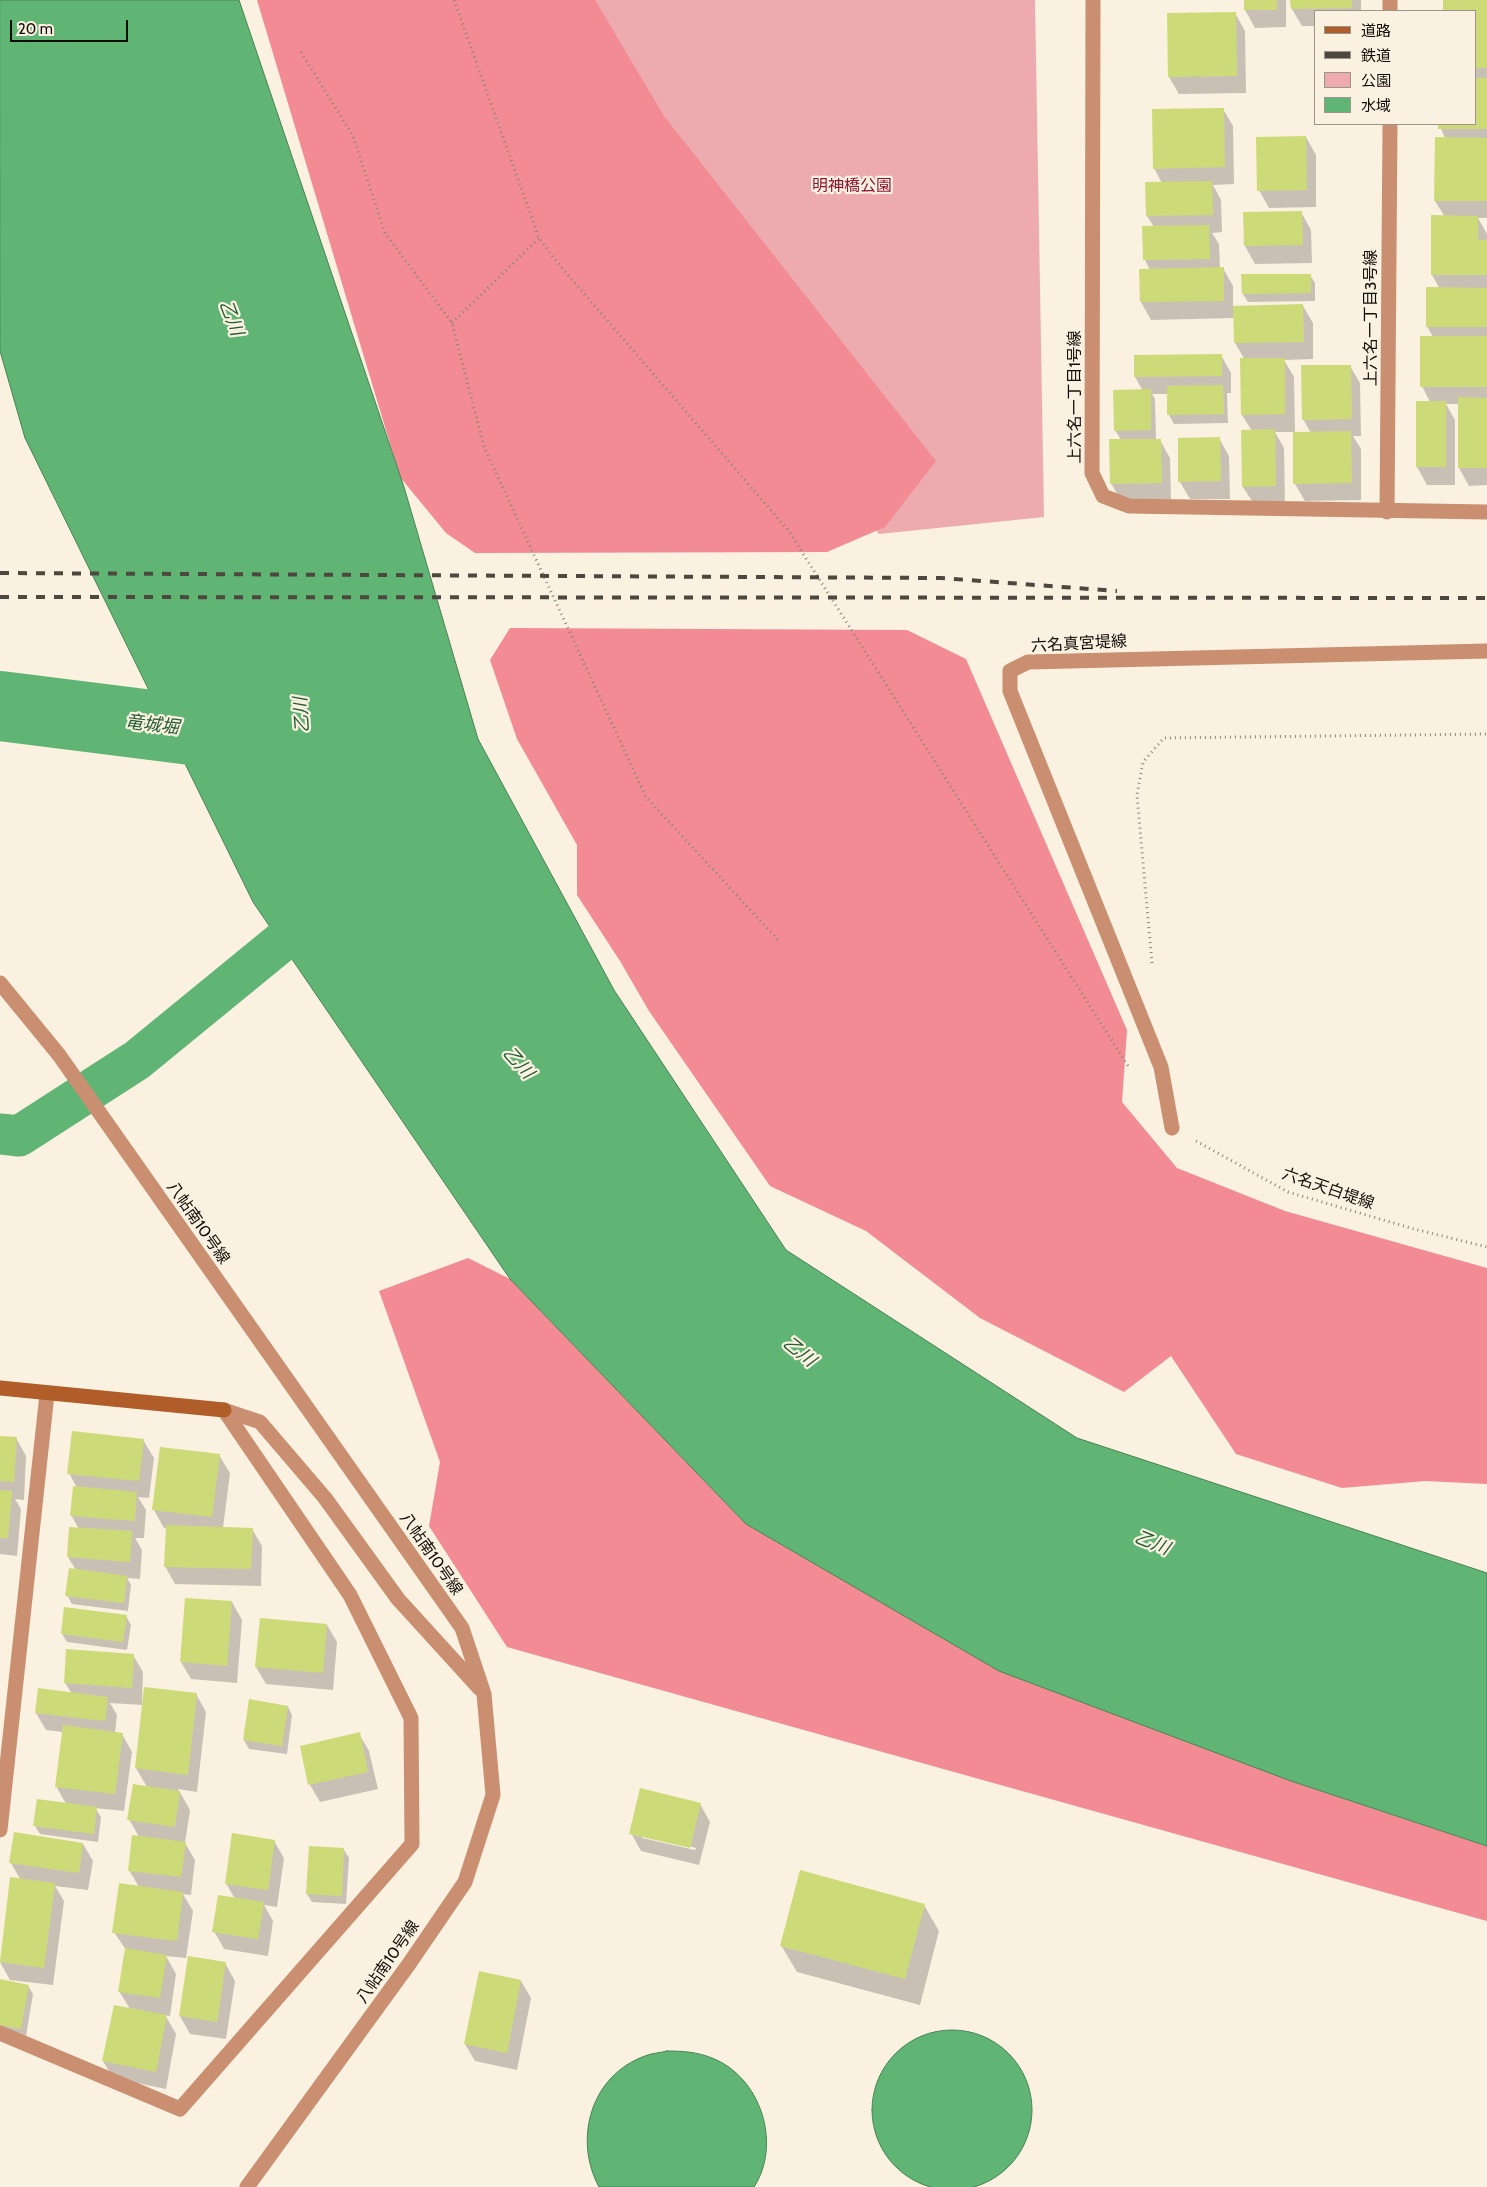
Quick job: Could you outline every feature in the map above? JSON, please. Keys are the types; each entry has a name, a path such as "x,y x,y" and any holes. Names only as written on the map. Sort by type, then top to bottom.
{"street":[{"name":"上六名一丁目1号線","path":"1093,0 1092,473 1103,496 1129,506 1387,512 1487,512"},
{"name":"上六名一丁目3号線","path":"1387,512 1390,125"},
{"name":"六名真宮堤線","path":"1172,1128 1161,1067 1010,691 1010,671 1028,662 1487,652"},
{"name":"八帖南10号線","path":"0,983 59,1055 462,1628 484,1694 493,1795 465,1882 409,1964 247,2187"},
{"path":"0,1388 224,1410 260,1422 325,1498 398,1600 484,1694"},
{"path":"0,1830 47,1394"},
{"path":"0,2033 180,2109 412,1844 411,1718 350,1595 224,1410"}],"path":[{"path":"454,0 539,238 788,530 1132,1072"},
{"path":"301,52 353,136 385,233 452,323 484,446 646,797 778,940"},
{"path":"452,323 539,238"},
{"path":"1152,970 1137,795 1143,762 1164,738 1487,734"},
{"name":"六名天白堤線","path":"1172,1128 1288,1192 1414,1229 1487,1247"}],"green space":[{"name":"明神橋公園","path":"510,0 1035,0 1044,517 879,534 550,91"}],"shaded area":[{"path":"257,0 595,0 664,116 936,461 885,527 827,552 475,553 446,533 400,477"},
{"path":"510,628 907,630 966,659 1127,1030 1122,1102 1177,1168 1285,1211 1487,1268 1487,1484 1425,1481 1342,1488 1236,1454 1171,1356 1124,1392 980,1318 866,1231 770,1186 649,1011 620,961 577,895 577,845 517,739 490,660"},
{"path":"468,1258 510,1279 746,1524 1291,1781 1487,1846 1487,1921 507,1647 429,1526 440,1462 379,1291"}],"water":[{"name":"乙川","path":"0,0 239,0 404,487 478,739 614,990 786,1250 1077,1438 1487,1573 1487,1846 1291,1781 999,1671 746,1524 510,1279 253,902 25,438 0,351"},
{"path":"952,2030 982,2036 1002,2048 1014,2060 1022,2072 1026,2080 1031,2102 1030,2126 1026,2140 1014,2160 1002,2172 990,2180 968,2188 936,2188 922,2184 902,2172 890,2160 878,2140 872,2110 878,2080 890,2060 902,2048 922,2036"},
{"path":"667,2051 690,2052 712,2058 729,2067 743,2080 754,2096 762,2114 766,2132 766,2151 762,2170 754,2187 599,2187 591,2168 588,2149 588,2129 592,2111 600,2093 611,2078 626,2065 648,2055"}],"building":[{"path":"1244,0 1277,0 1277,10 1244,10"},
{"path":"1290,0 1352,0 1352,8 1291,9"},
{"path":"1443,0 1487,0 1487,68 1477,68 1477,10 1443,10"},
{"path":"1236,12 1237,76 1168,77 1167,13"},
{"path":"1477,78 1487,78 1487,129 1438,129 1438,125 1477,125"},
{"path":"1224,108 1225,167 1153,169 1152,109"},
{"path":"1306,136 1307,190 1257,191 1256,137"},
{"path":"1435,137 1487,138 1487,201 1434,201"},
{"path":"1212,181 1213,215 1146,216 1145,182"},
{"path":"1302,211 1303,245 1244,246 1243,212"},
{"path":"1431,215 1478,216 1478,240 1487,240 1487,275 1431,275"},
{"path":"1209,225 1210,259 1143,260 1142,226"},
{"path":"1224,267 1224,301 1140,302 1139,269"},
{"path":"1241,274 1311,274 1311,293 1242,294"},
{"path":"1426,287 1487,288 1487,327 1426,327"},
{"path":"1303,304 1304,342 1234,343 1233,306"},
{"path":"1420,336 1487,336 1487,387 1420,387"},
{"path":"1222,354 1222,376 1134,377 1134,355"},
{"path":"1240,358 1285,358 1285,414 1241,415"},
{"path":"1301,365 1351,365 1352,419 1302,420"},
{"path":"1223,385 1224,414 1167,415 1167,386"},
{"path":"1151,389 1151,430 1114,431 1113,390"},
{"path":"1458,397 1487,398 1487,468 1458,468"},
{"path":"1416,401 1446,401 1446,467 1416,467"},
{"path":"1275,429 1276,486 1242,487 1241,430"},
{"path":"1351,431 1352,483 1293,484 1293,432"},
{"path":"1220,437 1221,481 1178,482 1178,438"},
{"path":"1109,439 1161,439 1162,483 1110,484"},
{"path":"72,1431 144,1439 139,1481 67,1474"},
{"path":"0,1436 17,1437 14,1482 0,1481"},
{"path":"160,1447 220,1454 212,1517 152,1510"},
{"path":"73,1486 137,1492 135,1521 70,1516"},
{"path":"0,1490 12,1491 8,1538 0,1538"},
{"path":"166,1525 253,1528 251,1569 164,1567"},
{"path":"69,1527 132,1531 130,1562 67,1557"},
{"path":"69,1568 127,1576 124,1603 65,1596"},
{"path":"185,1598 232,1601 227,1666 180,1662"},
{"path":"64,1607 127,1615 123,1642 61,1634"},
{"path":"260,1618 327,1624 323,1673 255,1667"},
{"path":"66,1649 134,1654 132,1688 64,1683"},
{"path":"144,1687 197,1693 188,1775 135,1768"},
{"path":"38,1688 108,1697 105,1721 35,1713"},
{"path":"249,1699 288,1706 282,1746 243,1740"},
{"path":"63,1725 123,1733 115,1794 55,1787"},
{"path":"360,1732 368,1772 308,1785 300,1746"},
{"path":"133,1784 180,1791 175,1827 127,1820"},
{"path":"640,1788 701,1803 690,1848 629,1834"},
{"path":"37,1799 97,1807 94,1834 33,1826"},
{"path":"14,1832 83,1843 79,1873 9,1863"},
{"path":"232,1833 275,1840 268,1890 225,1884"},
{"path":"132,1835 186,1842 181,1877 128,1871"},
{"path":"309,1846 344,1848 342,1896 306,1894"},
{"path":"800,1870 925,1904 905,1979 780,1946"},
{"path":"10,1877 55,1883 44,1968 0,1962"},
{"path":"119,1883 183,1892 177,1941 112,1933"},
{"path":"218,1895 264,1902 258,1939 212,1932"},
{"path":"125,1948 167,1955 160,1998 118,1992"},
{"path":"188,1956 226,1962 217,2022 179,2016"},
{"path":"479,1971 521,1980 507,2053 464,2044"},
{"path":"0,1979 29,1985 21,2029 0,2025"},
{"path":"114,2005 167,2015 156,2072 102,2061"}],"waterway":[{"name":"竜城堀","path":"0,706 263,739"},
{"path":"0,1134 19,1136 137,1060 324,907"}],"railway":[{"path":"0,573 941,578 1117,591"},
{"path":"0,597 1487,598"}]}
